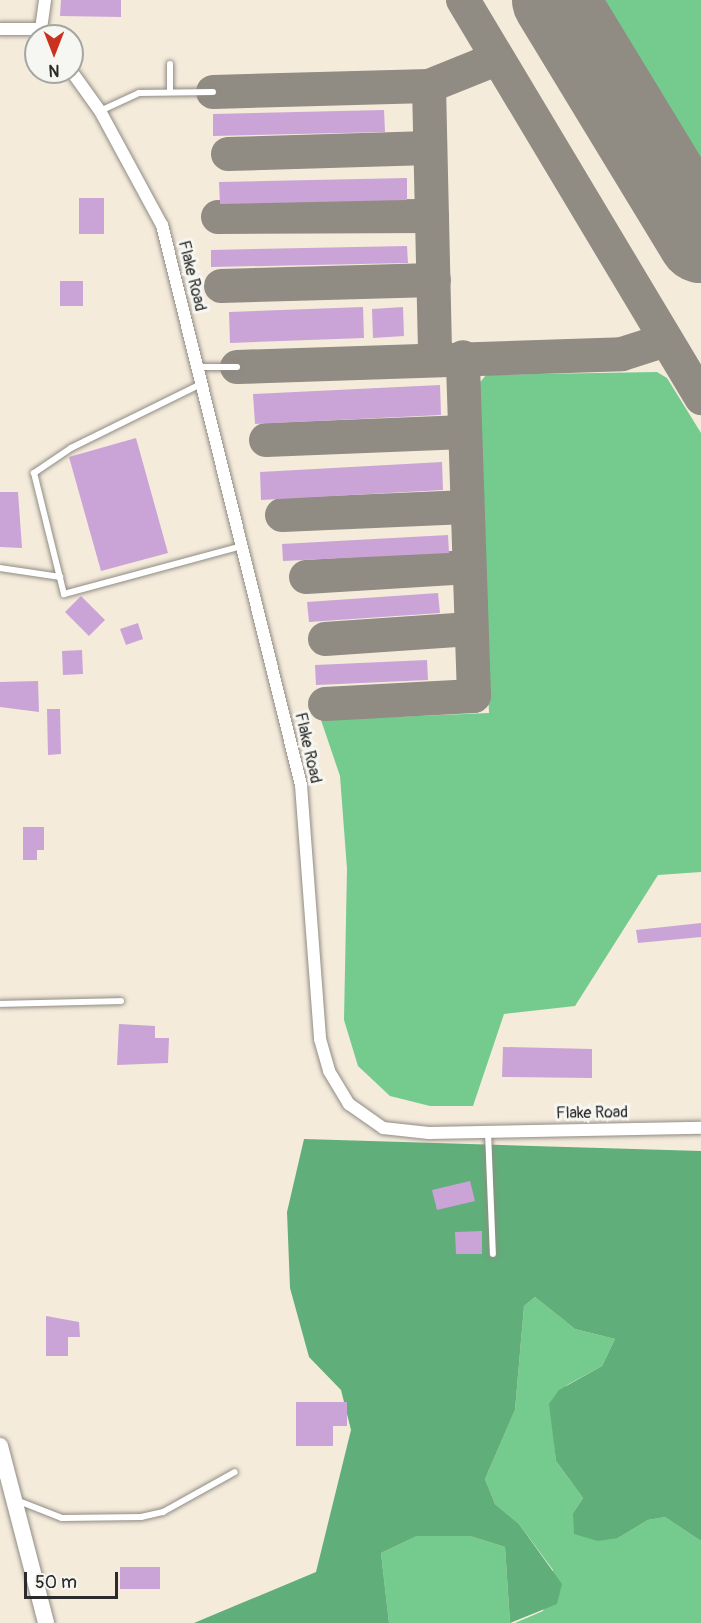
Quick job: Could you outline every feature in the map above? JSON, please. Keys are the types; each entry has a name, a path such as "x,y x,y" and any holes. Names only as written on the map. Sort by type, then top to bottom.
{"street":[{"path":"44,24 45,0"},
{"path":"0,29 24,31"},
{"name":"Flake Road","path":"81,84 100,111 162,225 301,785 320,1039 329,1071 349,1104 383,1128 488,1132 701,1128"},
{"path":"1,1455 46,1623"}],"lane":[{"path":"170,64 170,92"},
{"path":"100,111 139,93 213,92"},
{"path":"197,367 237,367"},
{"path":"201,383 71,448 34,473 64,594 242,546"},
{"path":"0,568 60,577"},
{"path":"0,1004 121,1001"},
{"path":"488,1132 493,1254"},
{"path":"13,1498 63,1518 141,1517 163,1512 235,1472"}],"green space":[{"path":"594,0 701,0 701,176"},
{"path":"657,372 667,378 701,433 701,872 658,875 575,1006 504,1014 473,1106 430,1106 390,1096 358,1066 344,1020 347,869 340,776 321,720 489,713 477,386 486,375"},
{"path":"304,1139 701,1151 701,1541 665,1517 648,1520 618,1538 598,1541 574,1534 573,1513 583,1498 556,1461 549,1404 559,1390 602,1366 615,1339 575,1329 535,1297 524,1306 515,1410 485,1479 495,1504 519,1524 562,1584 557,1604 510,1623 505,1547 470,1536 417,1536 381,1553 389,1623 194,1623 316,1572 351,1430 341,1390 309,1357 290,1288 287,1212"},
{"path":"535,1297 575,1329 615,1339 602,1366 567,1385 550,1404 556,1461 583,1498 573,1513 618,1538 648,1520 665,1517 701,1541 701,1623 515,1623 543,1611 553,1570 519,1524 495,1504 485,1479 515,1410 524,1306"},
{"path":"417,1536 470,1536 505,1547 510,1623 389,1623 381,1553"}],"building":[{"path":"61,0 121,0 121,17 60,16"},
{"path":"384,110 385,132 213,136 213,114"},
{"path":"407,178 407,200 220,204 219,182"},
{"path":"79,198 104,198 104,234 79,234"},
{"path":"407,246 408,263 211,267 211,250"},
{"path":"60,281 83,281 83,306 60,306"},
{"path":"363,307 364,338 230,343 229,312"},
{"path":"403,307 404,336 373,338 372,309"},
{"path":"440,385 441,415 255,424 253,394"},
{"path":"136,438 168,553 101,571 69,457"},
{"path":"442,462 443,490 261,500 260,472"},
{"path":"0,492 18,492 22,548 0,547"},
{"path":"448,535 449,553 283,561 282,544"},
{"path":"438,593 440,613 309,622 307,602"},
{"path":"81,596 105,620 89,636 65,612"},
{"path":"138,623 143,639 126,645 120,629"},
{"path":"82,650 83,674 63,675 62,651"},
{"path":"427,660 428,680 316,685 315,665"},
{"path":"38,681 39,712 0,707 0,682"},
{"path":"47,709 60,709 61,754 48,755"},
{"path":"23,827 44,827 44,850 37,850 37,860 23,860"},
{"path":"701,923 701,937 638,943 636,930"},
{"path":"119,1024 155,1026 155,1038 169,1038 168,1063 117,1065"},
{"path":"503,1047 592,1049 592,1078 502,1077"},
{"path":"470,1181 475,1201 437,1210 432,1190"},
{"path":"482,1231 482,1254 456,1254 455,1232"},
{"path":"46,1316 79,1322 80,1337 68,1337 68,1356 46,1356"},
{"path":"296,1402 347,1402 347,1426 333,1426 333,1446 296,1446"},
{"path":"120,1567 160,1567 160,1589 120,1589"}],"taxiway":[{"path":"463,0 701,398"},
{"path":"213,92 429,86 496,59"},
{"path":"429,86 435,357"},
{"path":"228,154 430,148"},
{"path":"218,217 432,216"},
{"path":"221,286 434,280"},
{"path":"237,367 622,354 666,340"},
{"path":"325,704 474,696 463,357"},
{"path":"266,440 465,432"},
{"path":"282,515 467,507"},
{"path":"306,577 469,567"},
{"path":"325,639 471,629"}],"runway":[{"path":"555,0 701,240"}]}
